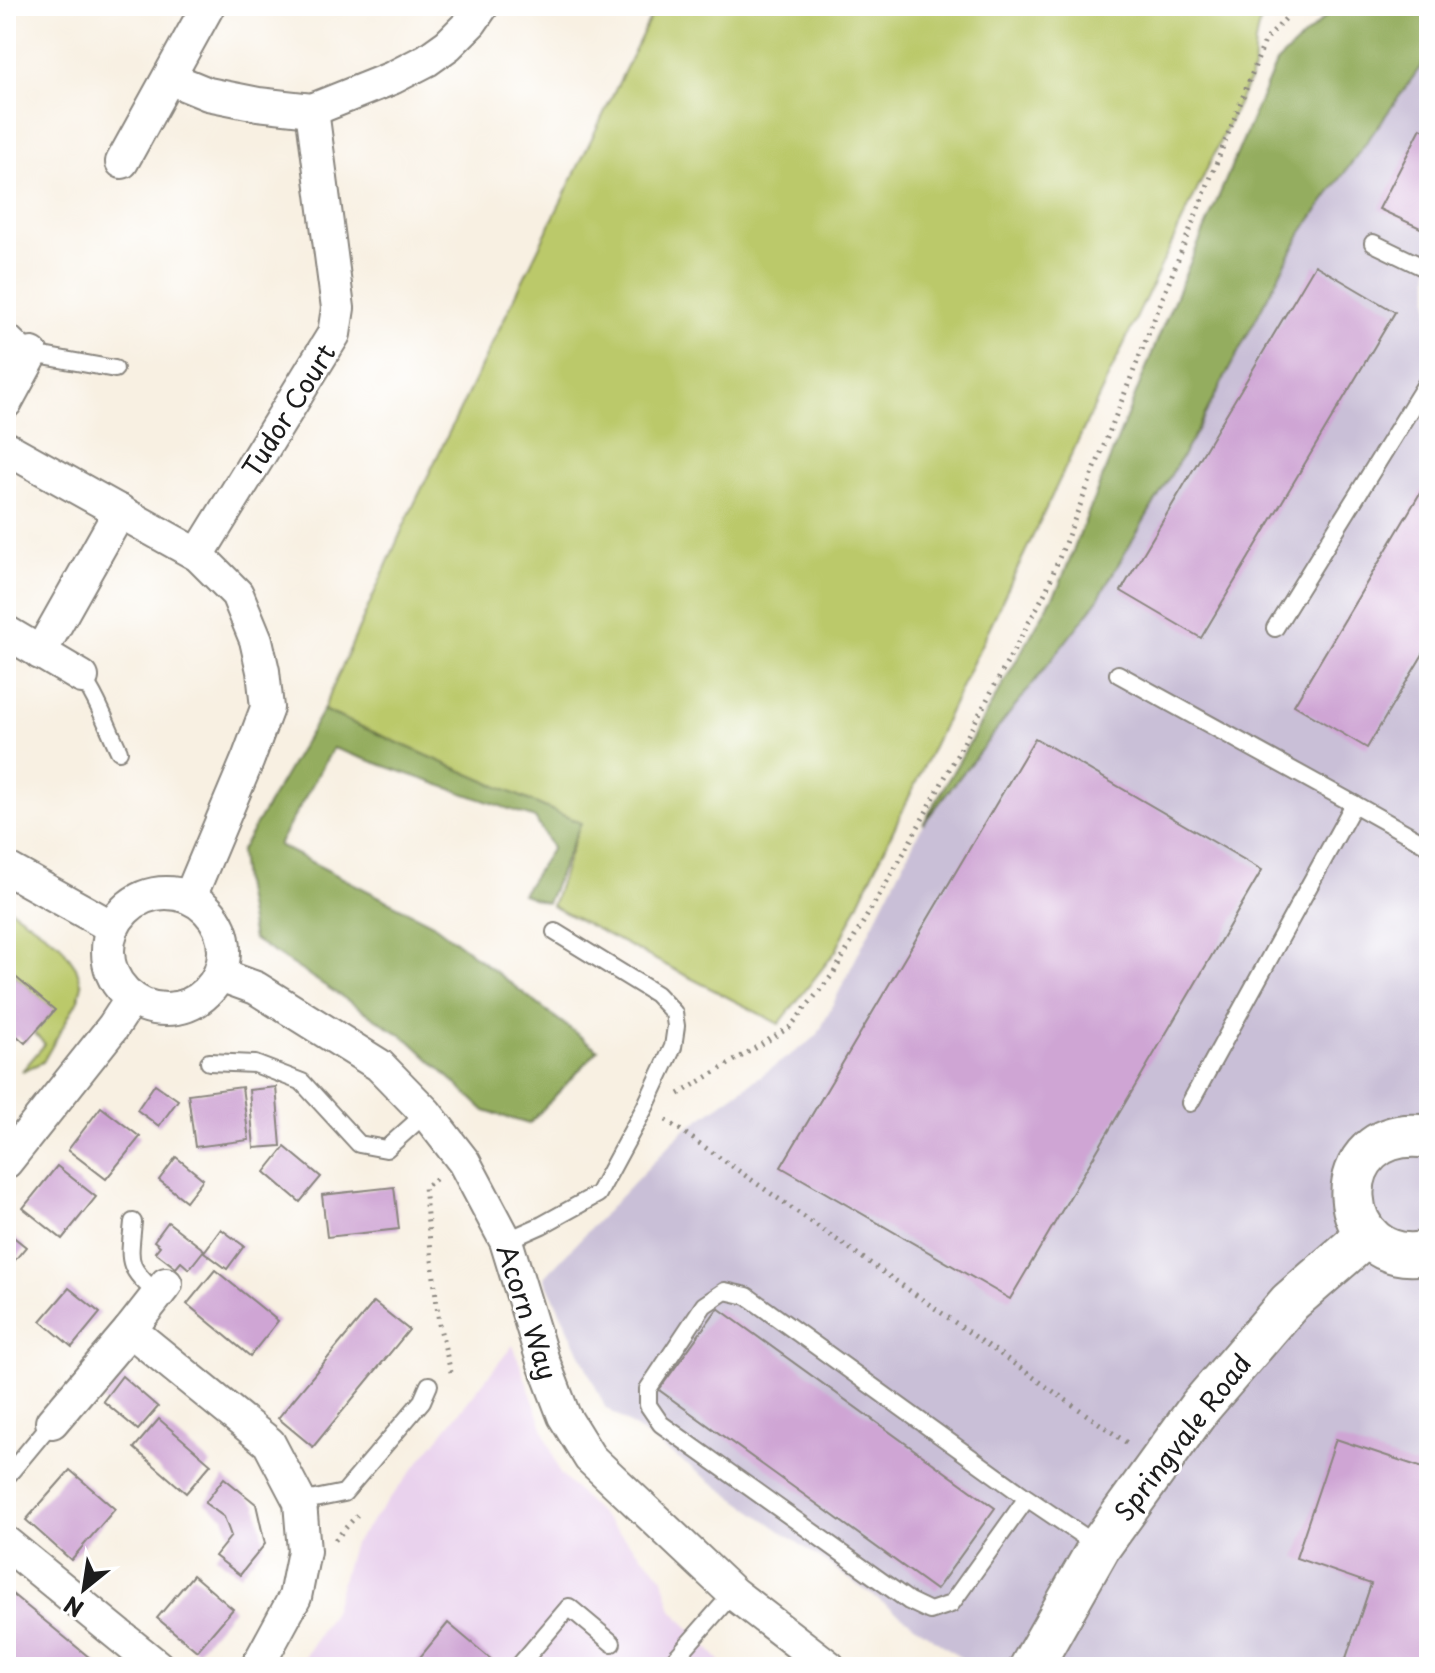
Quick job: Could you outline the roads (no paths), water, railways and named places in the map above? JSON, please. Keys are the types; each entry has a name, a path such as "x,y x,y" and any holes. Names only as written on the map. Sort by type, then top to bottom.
{"street":[{"path":"122,162 208,6"},
{"path":"169,78 208,94 312,110 392,78 427,60 448,45 482,6"},
{"name":"Tudor Court","path":"198,555 334,334 338,308 312,110"},
{"path":"6,402 32,354"},
{"path":"6,448 198,555 237,594 256,640 267,708 190,897"},
{"path":"40,653 120,511"},
{"path":"6,632 82,677"},
{"path":"6,868 112,927"},
{"path":"160,892 190,897 207,909 219,925 224,945 220,975 208,992 191,1004 171,1009 151,1007 132,998 117,984 109,965 107,945 112,927 123,910 140,898 160,892"},
{"name":"Acorn Way","path":"220,975 256,988 379,1065 426,1113 464,1162 506,1241 543,1361 564,1416 590,1458 733,1593 829,1667"},
{"path":"6,1162 113,1027 132,998"},
{"path":"1429,1137 1395,1137 1379,1144 1361,1163 1352,1187 1357,1221 1367,1235 1395,1252 1429,1252"},
{"name":"Springvale Road","path":"1031,1667 1099,1547 1200,1407 1290,1302 1367,1235"},
{"path":"52,1422 162,1290"},
{"path":"130,1330 269,1443 300,1502 304,1551 295,1597 257,1667"},
{"path":"6,1543 158,1667"}],"lane":[{"path":"1373,243 1429,270"},
{"path":"6,329 32,354 115,369"},
{"path":"1275,628 1429,379"},
{"path":"1118,674 1429,846"},
{"path":"82,677 93,692 119,751"},
{"path":"1190,1103 1354,804"},
{"path":"506,1241 598,1194 673,1047 674,1013 656,994 555,932"},
{"path":"209,1062 255,1064 302,1082 359,1144 386,1149 426,1113"},
{"path":"133,1222 129,1257 136,1275 162,1290"},
{"path":"1027,1498 951,1604 930,1611 909,1601 661,1424 648,1405 648,1389 704,1305 725,1291 747,1296 1099,1547"},
{"path":"300,1502 344,1493 422,1401 429,1385"},
{"path":"9,1474 52,1422"},
{"path":"668,1667 733,1593"},
{"path":"518,1667 569,1607 612,1643"}]}
